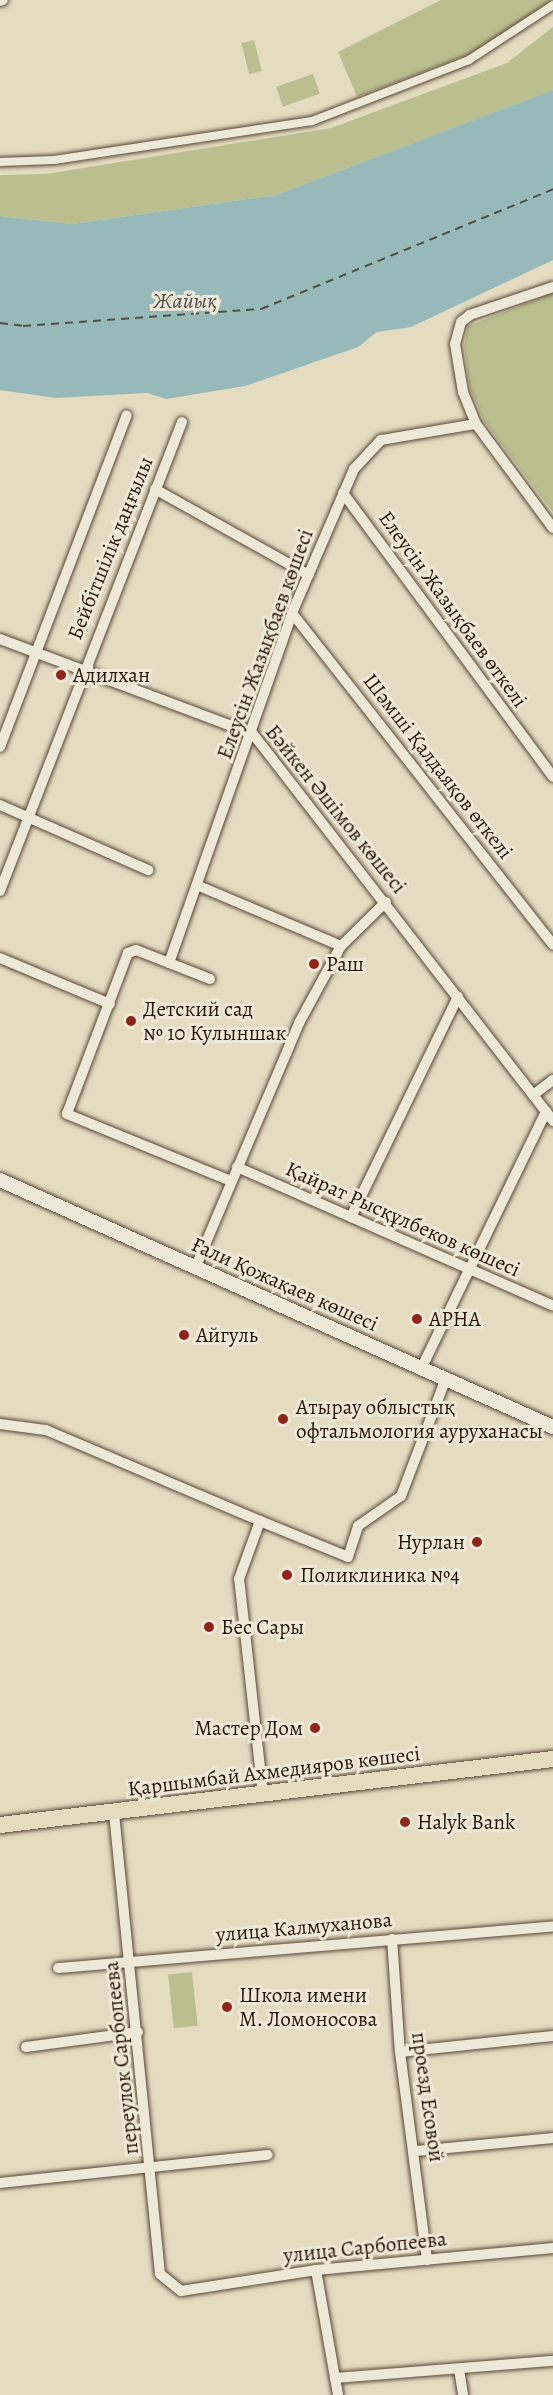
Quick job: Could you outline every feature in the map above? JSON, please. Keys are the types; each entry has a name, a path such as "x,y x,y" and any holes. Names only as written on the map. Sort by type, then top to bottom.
{"main road":[{"name":"Қаршымбай Ахмедияров көшесі","path":"0,1825 553,1759"}],"street":[{"path":"0,162 54,160 312,121 469,60 553,5"},
{"path":"553,287 461,322 455,344 463,392 476,424 553,528"},
{"name":"Бейбітшілік даңғылы","path":"0,747 127,415"},
{"name":"Бейбітшілік даңғылы","path":"0,891 83,669 182,422"},
{"name":"Елеусін Жазықбаев көшесі","path":"169,963 253,734 292,613 342,493 361,458 381,440 476,424"},
{"path":"155,489 309,575"},
{"name":"Елеусін Жазықбаев өткелі","path":"342,493 553,777"},
{"name":"Шәмші Қалдаяқов өткелі","path":"292,613 553,945"},
{"name":"Бәйкен Әшімов көшесі","path":"0,639 253,734 386,902 553,1121"},
{"path":"0,805 148,870"},
{"path":"198,886 341,946"},
{"path":"196,1266 299,1023 341,946 386,902"},
{"path":"210,979 132,951 67,1114 231,1181"},
{"path":"0,958 110,1004"},
{"path":"351,1217 458,997"},
{"path":"533,1095 553,1080"},
{"path":"422,1367 467,1269 546,1112"},
{"name":"Қайрат Рысқұлбеков көшесі","path":"237,1167 553,1306"},
{"name":"Ғали Қожақаев көшесі","path":"0,1180 553,1427"},
{"path":"0,1424 46,1430 348,1557 358,1526 401,1496 446,1378"},
{"path":"260,1521 239,1579 263,1795"},
{"name":"переулок Сарбопеева","path":"114,1813 131,1961 160,2274 181,2290"},
{"name":"улица Калмуханова","path":"58,1968 553,1926"},
{"name":"проезд Есовой","path":"392,1940 400,2052 416,2151 427,2260"},
{"path":"26,2047 138,2032"},
{"path":"400,2052 553,2036"},
{"path":"416,2151 553,2138"},
{"path":"0,2183 268,2155"},
{"name":"улица Сарбопеева","path":"181,2290 316,2270 553,2248"},
{"path":"316,2270 338,2395"},
{"path":"335,2378 553,2361"},
{"path":"459,2369 463,2395"}],"green space":[{"path":"441,0 551,0 512,33 480,50 357,97 338,52"},
{"path":"553,27 553,90 276,195 72,224 0,216 0,175 46,174 331,128 507,63"},
{"path":"254,40 262,71 249,74 241,43"},
{"path":"313,74 320,94 283,107 276,87"},
{"path":"553,293 553,512 484,421 470,389 464,346 468,326"},
{"path":"192,1972 198,2026 174,2028 168,1975"}],"water":[{"name":"Жайық","path":"553,90 553,260 411,327 377,332 358,347 245,386 166,399 147,393 56,398 0,390 0,216 72,224 276,195"}],"ferry route":[{"path":"0,323 23,326 261,309 553,189"}],"place":[{"name":"Адилхан","path":"61,675"},
{"name":"Раш","path":"314,964"},
{"name":"Детский сад № 10 Кулыншак","path":"131,1021"},
{"name":"АРНА","path":"417,1319"},
{"name":"Айгуль","path":"184,1335"},
{"name":"Атырау облыстық офтальмология ауруханасы","path":"283,1419"},
{"name":"Нурлан","path":"477,1542"},
{"name":"Поликлиника №4","path":"287,1575"},
{"name":"Бес Сары","path":"209,1627"},
{"name":"Мастер Дом","path":"315,1728"},
{"name":"Halyk Bank","path":"405,1822"},
{"name":"Школа имени М. Ломоносова","path":"227,2007"}]}
